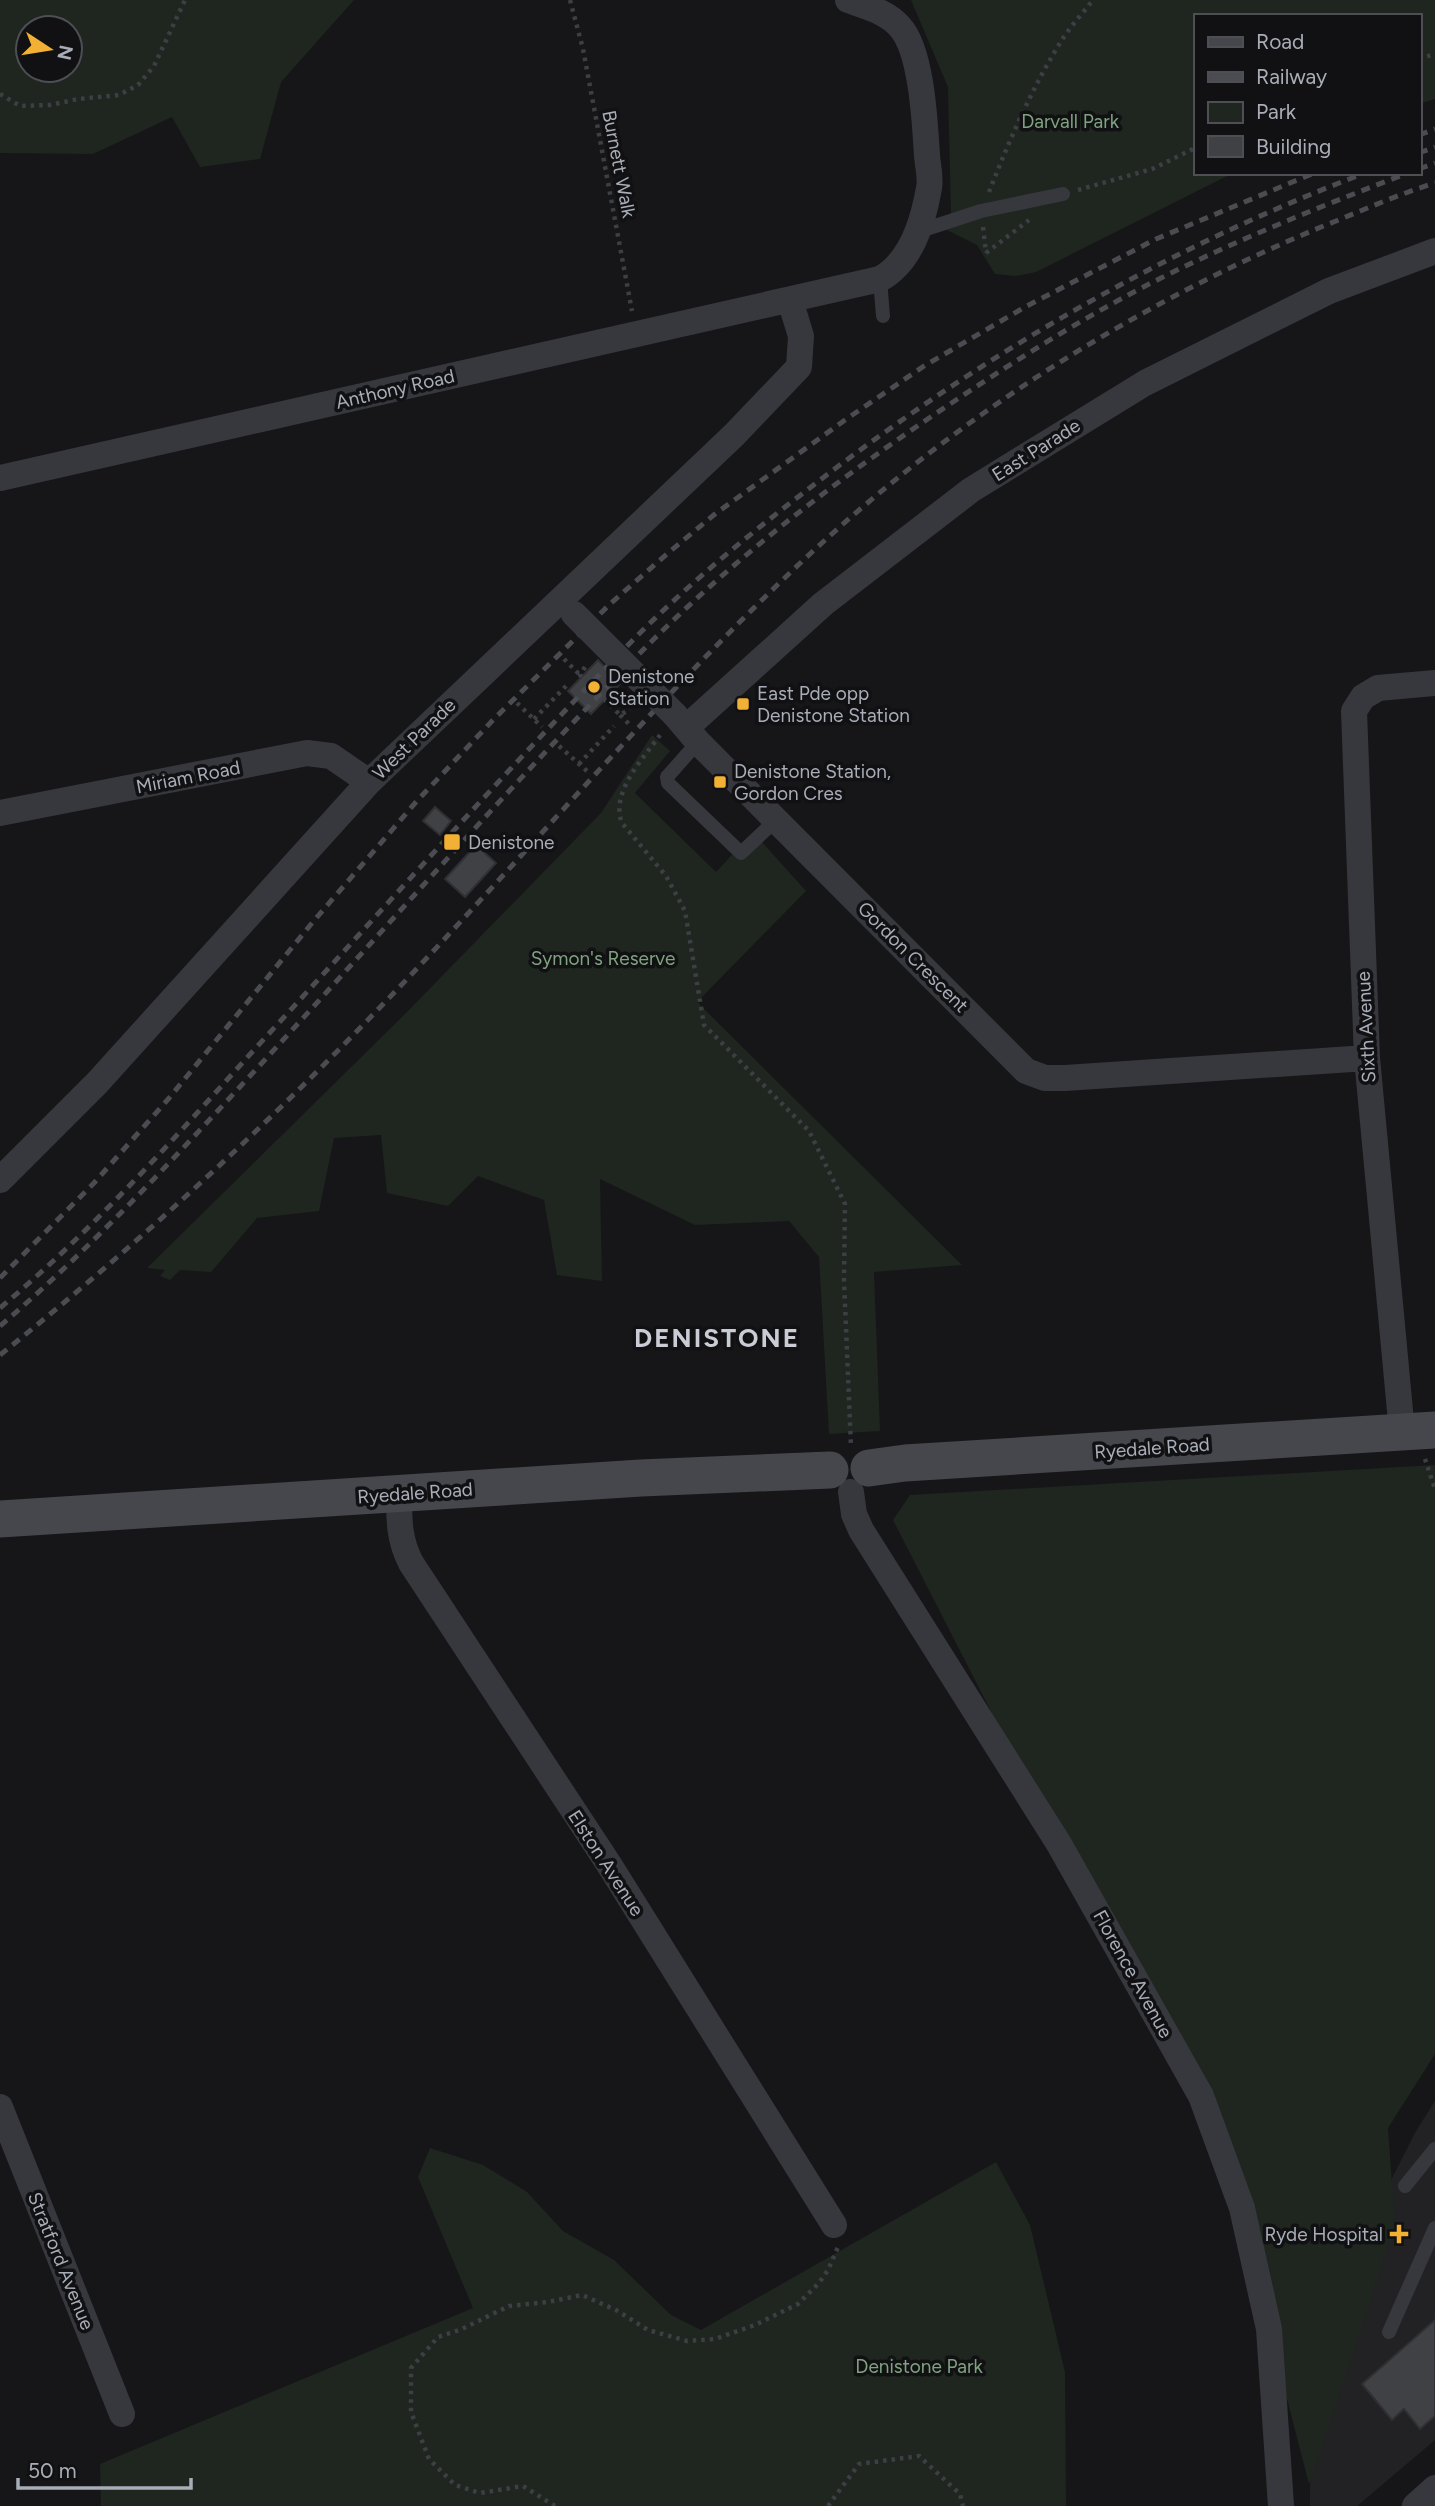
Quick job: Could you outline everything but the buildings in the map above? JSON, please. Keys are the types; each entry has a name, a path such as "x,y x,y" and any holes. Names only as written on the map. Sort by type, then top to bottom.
{"street":[{"path":"849,0 889,17 902,28 909,43 923,94 929,186 917,232 907,256 891,273 880,279"},
{"name":"East Parade","path":"686,728 823,604 971,490 1146,383 1329,291 1435,251"},
{"name":"Anthony Road","path":"0,478 880,279"},
{"name":"West Parade","path":"0,1180 97,1083 369,782 567,607 799,367 801,336 790,300"},
{"name":"Gordon Crescent","path":"567,607 1026,1071 1045,1078 1065,1078 1367,1058"},
{"name":"Sixth Avenue","path":"1418,1431 1367,1058 1354,711 1363,697 1378,688 1435,683"},
{"name":"Miriam Road","path":"0,813 307,753 331,756 369,782"},
{"name":"Ryedale Road","path":"0,1519 641,1478 850,1471 905,1463 1418,1431"},
{"name":"Florence Avenue","path":"850,1471 854,1514 860,1530 1059,1844 1201,2095 1242,2208 1269,2329 1281,2506"},
{"name":"Elston Avenue","path":"400,1495 399,1529 411,1563 610,1866 834,2225"},
{"name":"Stratford Avenue","path":"0,2107 122,2414"},
{"path":"1415,2506 1435,2488"}],"lane":[{"path":"917,232 981,211 1063,194"},
{"path":"880,279 883,316"},
{"path":"686,728 667,777 668,783 741,853 776,820"},
{"path":"1405,2186 1435,2148"},
{"path":"1389,2332 1435,2228"}],"path":[{"path":"0,94 20,106 50,105 119,95 138,85 154,66 185,0"},
{"name":"Burnett Walk","path":"569,0 583,49 636,334"},
{"path":"1093,0 1061,41 1006,148 981,211 984,254 1063,194 1152,169 1194,148"},
{"path":"564,659 586,681"},
{"path":"580,675 585,667"},
{"path":"534,719 569,683"},
{"path":"604,699 630,725"},
{"path":"517,703 542,727"},
{"path":"620,715 630,709"},
{"path":"579,764 614,726"},
{"path":"686,728 627,783 618,804 618,813 622,823 666,876 685,911 704,1026 809,1131 845,1203 844,1280 850,1471"},
{"path":"559,746 588,772"},
{"path":"555,2506 523,2486 480,2493 455,2485 429,2459 411,2412 411,2368 438,2337 462,2329 509,2306 582,2295 616,2310 648,2330 687,2341 715,2339 755,2325 798,2304 828,2270 838,2246 834,2225"},
{"path":"828,2506 859,2464 919,2456 960,2494 963,2506"}],"shaded area":[{"name":"Ryde Hospital","path":"1435,2101 1435,2440 1357,2506 1310,2506 1311,2338 1416,2131"}],"green space":[{"path":"0,0 354,0 281,82 260,159 200,167 172,117 93,154 0,153"},
{"name":"Darvall Park","path":"911,0 1435,0 1435,99 1421,103 1421,14 1194,14 1194,175 1229,175 1036,272 1016,276 995,274 977,245 945,229 951,214 948,87"},
{"name":"Symon's Reserve","path":"652,735 670,751 635,793 716,872 753,832 806,891 697,1002 962,1265 874,1272 880,1431 829,1434 819,1257 789,1221 695,1225 600,1179 602,1281 557,1275 544,1200 478,1176 448,1206 387,1193 381,1135 334,1138 319,1211 257,1218 211,1272 180,1270 170,1280 160,1276 165,1270 147,1268 406,1013 601,813"},
{"path":"1435,1465 1435,2054 1388,2128 1395,2226 1309,2484 1213,2112 1059,1844 893,1520 910,1495"},
{"name":"Denistone Park","path":"430,2148 483,2165 527,2192 563,2231 614,2260 671,2315 701,2330 996,2162 1030,2225 1065,2372 1066,2506 101,2506 100,2464 473,2308 418,2177"}],"railway":[{"path":"1421,134 1435,129"},
{"path":"1421,152 1435,147"},
{"path":"1421,168 1435,163"},
{"path":"0,1278 94,1183 170,1097 312,923 416,802 493,720 610,604 668,553 715,514 924,366 1025,307 1156,239 1309,175"},
{"path":"0,1308 67,1248 131,1184 584,691 655,619 725,555 887,431 951,386 1017,345 1152,268 1292,202 1360,175"},
{"path":"0,1326 69,1264 167,1165 498,803 644,649 751,551 828,490 907,433 1079,323 1133,292 1222,249 1403,175"},
{"path":"0,1355 151,1228 296,1093 439,945 640,726 742,620 853,515 914,465 1042,374 1109,332 1178,294 1321,227 1435,183"}],"place":[{"name":"Denistone Station","path":"594,687"},
{"name":"East Pde opp Denistone Station","path":"743,704"},
{"name":"Denistone Station, Gordon Cres","path":"720,782"},
{"name":"Denistone","path":"452,842"},
{"name":"Ryde Hospital","path":"1399,2234"}],"district":[{"name":"DENISTONE","path":"717,1338"}]}
